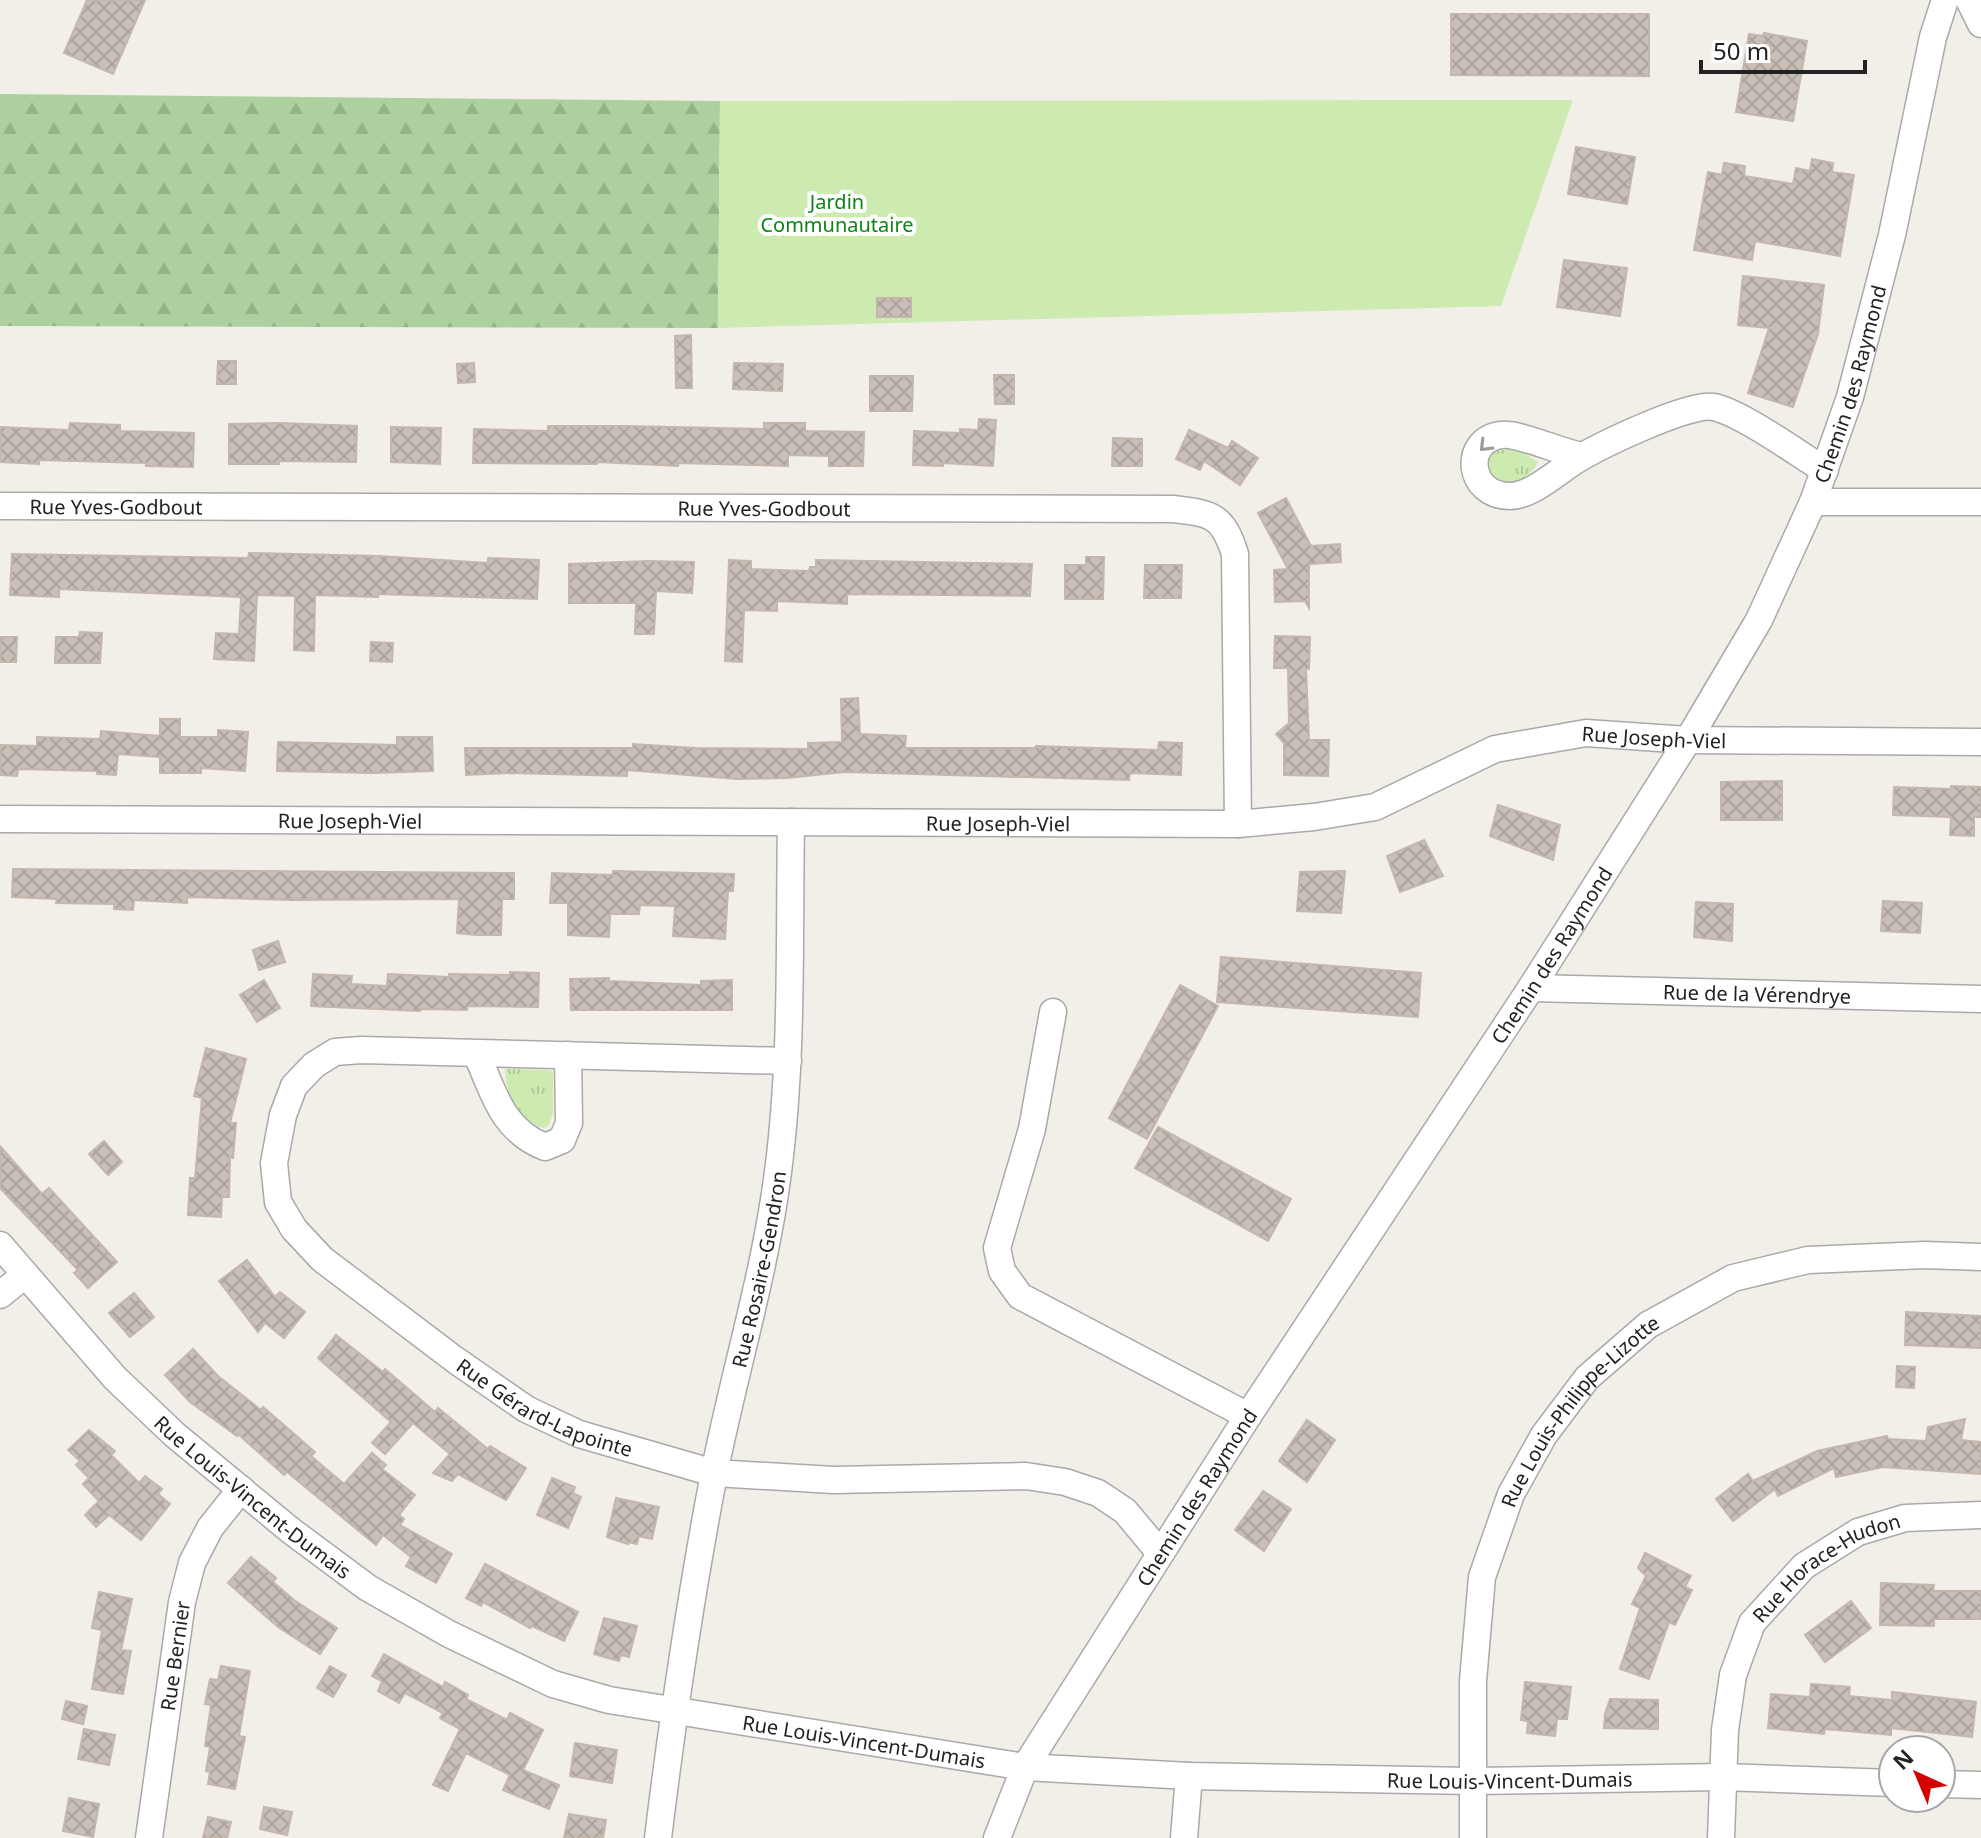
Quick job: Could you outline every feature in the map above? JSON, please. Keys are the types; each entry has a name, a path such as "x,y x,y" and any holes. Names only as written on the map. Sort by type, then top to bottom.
{"street":[{"name":"Chemin des Raymond","path":"997,1838 1025,1767 1248,1416 1531,988 1688,740 1759,620 1813,502 1870,329 1933,37 1945,0"},
{"path":"1969,0 1981,24"},
{"path":"1583,456 1664,419 1711,407 1732,414 1825,470"},
{"path":"1813,502 1981,502"},
{"name":"Rue Yves-Godbout","path":"0,506 1173,509 1207,513 1227,529 1235,554 1238,824"},
{"name":"Rue Joseph-Viel","path":"0,819 1238,824 1314,817 1375,807 1495,749 1586,733 1688,740 1981,742"},
{"name":"Rue Rosaire-Gendron","path":"658,1838 673,1710 714,1473 768,1236 784,1124 788,1061 791,822"},
{"name":"Rue de la Vérendrye","path":"1531,988 1981,999"},
{"path":"1053,1012 1032,1129 997,1248 1002,1271 1020,1296 1248,1416"},
{"name":"Rue Gérard-Lapointe","path":"788,1061 361,1050 335,1052 314,1065 294,1086 283,1115 274,1163 278,1202 294,1229 322,1259 526,1409 579,1434 714,1473 833,1480 1026,1476 1065,1482 1098,1493 1125,1511 1160,1553"},
{"path":"477,1055 501,1110 527,1140 545,1147 562,1140 569,1123 568,1055"},
{"name":"Rue Louis-Vincent-Dumais","path":"0,1245 115,1378 175,1435 241,1489 368,1588 449,1634 553,1684 609,1700 1025,1767 1189,1776 1472,1781 1722,1777 1877,1782"},
{"name":"Rue Louis-Philippe-Lizotte","path":"1473,1838 1473,1681 1482,1577 1511,1494 1544,1435 1587,1378 1648,1325 1733,1278 1808,1260 1925,1255 1981,1257"},
{"path":"0,1295 25,1275"},
{"name":"Rue Bernier","path":"149,1838 182,1602 192,1563 210,1528 241,1489"},
{"name":"Rue Horace-Hudon","path":"1721,1838 1725,1730 1733,1675 1752,1623 1804,1566 1858,1532 1905,1518 1981,1515"},
{"path":"1184,1838 1189,1776"},
{"path":"1957,1784 1981,1785"}],"green space":[{"path":"0,94 720,101 718,328 0,326"},
{"name":"Jardin Communautaire","path":"1573,100 1501,306 718,328 720,101"},
{"path":"1519,450 1538,462 1529,474 1518,481 1491,482 1486,458 1490,452"},
{"path":"505,1069 553,1072 553,1113 549,1125 544,1128 535,1125 520,1113 511,1097"}],"building":[{"path":"87,0 145,0 113,74 64,53"},
{"path":"1451,14 1649,14 1649,76 1451,75"},
{"path":"1764,33 1807,41 1793,121 1736,112 1749,34 1763,36"},
{"path":"1576,147 1635,157 1627,204 1568,194"},
{"path":"1812,159 1833,163 1832,172 1854,175 1840,256 1755,241 1752,260 1694,250 1708,172 1722,175 1724,163 1745,166 1744,176 1793,184 1796,168 1810,171"},
{"path":"1564,260 1627,268 1620,316 1557,307"},
{"path":"1743,276 1824,285 1818,334 1793,407 1748,393 1769,328 1738,325"},
{"path":"877,298 911,298 911,317 877,317"},
{"path":"691,335 692,388 676,388 675,336"},
{"path":"218,361 236,361 236,384 217,384"},
{"path":"474,363 475,382 458,383 457,364"},
{"path":"734,363 783,364 782,391 733,389"},
{"path":"994,375 1014,375 1014,404 995,404"},
{"path":"870,376 913,376 912,411 870,411"},
{"path":"979,419 996,420 993,466 913,465 914,431 960,433 960,429 978,430"},
{"path":"70,423 120,425 120,431 194,433 193,467 39,460 39,464 0,462 0,427 69,430"},
{"path":"764,423 805,423 805,431 864,432 863,466 829,466 829,456 788,455 788,466 473,463 474,429 548,431 548,426 627,426 764,429"},
{"path":"229,424 357,426 356,462 229,464"},
{"path":"391,427 441,428 440,464 391,462"},
{"path":"1189,430 1228,448 1232,441 1258,458 1240,485 1204,461 1200,470 1176,459"},
{"path":"1113,438 1142,439 1142,466 1112,466"},
{"path":"1286,498 1311,546 1340,544 1341,562 1309,564 1309,608 1305,601 1275,602 1274,570 1288,569 1258,513"},
{"path":"249,553 379,556 488,563 488,558 539,560 537,599 315,595 314,651 294,650 295,596 257,595 254,661 214,659 216,633 239,634 241,597 59,589 59,597 10,595 12,554 248,558"},
{"path":"1086,557 1104,557 1103,599 1065,599 1065,565 1086,565"},
{"path":"729,560 751,561 751,569 809,571 810,567 816,567 816,560 1032,564 1030,596 847,594 847,604 777,601 777,611 744,610 742,662 725,661"},
{"path":"694,562 692,593 656,591 654,634 635,634 636,603 569,603 569,564"},
{"path":"1145,565 1182,565 1181,598 1144,598"},
{"path":"80,632 102,633 100,663 55,663 56,637 79,637"},
{"path":"1275,636 1310,637 1309,669 1306,669 1309,740 1329,740 1328,776 1284,775 1284,743 1276,734 1289,723 1288,668 1274,668"},
{"path":"0,637 17,637 16,662 0,662"},
{"path":"371,642 393,643 392,662 370,661"},
{"path":"858,698 860,734 906,736 905,748 1036,746 1158,750 1159,742 1182,743 1181,775 1130,773 1129,780 844,772 737,779 627,770 627,776 466,775 465,748 633,748 633,744 808,749 808,743 842,742 841,699"},
{"path":"160,719 180,719 180,737 218,737 218,730 248,732 245,771 201,768 201,773 160,773 160,757 118,754 116,775 97,774 97,771 18,769 17,776 0,775 0,745 37,746 37,737 100,739 101,731 160,736"},
{"path":"397,737 432,737 433,771 277,771 278,742 397,745"},
{"path":"1782,781 1782,820 1721,820 1721,782"},
{"path":"1951,786 1981,787 1981,817 1974,817 1974,836 1950,835 1951,817 1893,815 1894,787 1951,789"},
{"path":"1498,805 1560,825 1553,860 1490,836"},
{"path":"1424,840 1443,876 1400,892 1387,856"},
{"path":"13,869 514,873 514,899 502,899 501,935 476,935 457,933 459,899 187,897 187,903 134,900 133,910 114,909 114,904 56,903 57,899 12,897"},
{"path":"613,871 734,874 733,891 728,891 725,939 673,936 675,906 640,905 639,914 610,914 609,937 568,935 568,903 550,903 552,873 613,875"},
{"path":"1345,871 1341,913 1297,911 1300,872"},
{"path":"1883,901 1922,903 1920,933 1881,931"},
{"path":"1696,902 1733,904 1732,941 1694,937"},
{"path":"278,941 285,962 259,970 253,950"},
{"path":"1221,957 1421,973 1418,1017 1217,1002"},
{"path":"510,972 539,973 538,1007 467,1006 467,1010 420,1011 311,1006 313,974 352,976 351,984 387,986 388,974 449,977 449,974 510,975"},
{"path":"609,978 609,981 701,985 701,981 732,980 732,1010 571,1010 570,979"},
{"path":"264,980 280,1008 257,1022 240,995"},
{"path":"1180,985 1218,1006 1147,1139 1109,1118"},
{"path":"206,1048 246,1059 230,1123 236,1123 233,1158 230,1157 229,1197 222,1197 221,1217 188,1215 190,1178 195,1178 202,1098 194,1096"},
{"path":"1158,1127 1291,1199 1268,1241 1135,1168"},
{"path":"104,1141 122,1162 108,1175 89,1154"},
{"path":"0,1146 42,1194 49,1188 117,1262 88,1288 74,1273 78,1270 0,1188"},
{"path":"247,1260 275,1297 280,1292 305,1312 284,1338 265,1323 258,1332 219,1281"},
{"path":"134,1293 154,1317 130,1337 109,1313"},
{"path":"1906,1312 1981,1316 1981,1348 1905,1345"},
{"path":"336,1335 383,1372 385,1369 435,1412 438,1408 488,1449 490,1446 526,1468 506,1500 458,1474 452,1481 433,1473 450,1454 413,1423 385,1454 372,1443 391,1422 318,1358"},
{"path":"193,1349 218,1376 261,1410 263,1407 315,1452 311,1456 344,1484 372,1453 386,1465 382,1469 415,1495 399,1515 404,1519 400,1525 452,1554 436,1583 406,1566 411,1557 383,1535 376,1545 287,1472 284,1475 238,1434 190,1402 165,1375"},
{"path":"1897,1366 1915,1367 1914,1388 1896,1387"},
{"path":"1965,1419 1961,1440 1981,1442 1981,1474 1883,1467 1836,1477 1834,1468 1778,1496 1775,1489 1733,1521 1716,1499 1748,1474 1753,1481 1817,1451 1887,1436 1888,1439 1926,1441 1928,1427"},
{"path":"1307,1420 1335,1440 1307,1482 1279,1461"},
{"path":"89,1430 115,1451 111,1455 139,1483 145,1476 162,1489 158,1494 170,1504 141,1540 109,1515 96,1527 85,1515 99,1501 83,1484 89,1478 76,1465 80,1461 68,1450"},
{"path":"552,1478 575,1487 573,1493 581,1497 568,1528 537,1515"},
{"path":"1263,1491 1291,1509 1264,1551 1235,1530"},
{"path":"616,1498 659,1507 652,1539 639,1536 637,1544 628,1544 607,1537"},
{"path":"1645,1553 1691,1576 1685,1587 1692,1590 1675,1625 1669,1622 1649,1679 1620,1669 1640,1608 1632,1604 1646,1576 1638,1568"},
{"path":"251,1557 276,1578 273,1582 294,1600 337,1628 320,1654 278,1627 228,1583"},
{"path":"485,1564 578,1612 564,1641 532,1626 530,1628 483,1602 481,1606 466,1598"},
{"path":"1881,1583 1934,1585 1933,1591 1981,1591 1981,1619 1934,1619 1934,1626 1880,1625"},
{"path":"99,1592 132,1599 121,1650 131,1651 123,1694 92,1689 102,1630 92,1628"},
{"path":"1851,1601 1871,1628 1825,1662 1805,1635"},
{"path":"604,1618 637,1626 629,1657 621,1655 619,1661 594,1654"},
{"path":"384,1654 443,1687 445,1682 468,1695 466,1699 507,1720 510,1713 543,1730 523,1770 559,1785 549,1809 503,1790 510,1775 466,1753 448,1791 433,1785 460,1729 440,1718 443,1713 405,1693 399,1703 378,1691 382,1681 372,1676"},
{"path":"221,1666 250,1671 239,1736 245,1737 235,1789 208,1784 210,1772 206,1771 210,1747 205,1746 211,1705 205,1704 210,1679 218,1680"},
{"path":"330,1666 346,1675 333,1697 317,1688"},
{"path":"1525,1682 1571,1687 1567,1719 1557,1719 1555,1736 1527,1733 1528,1721 1521,1720"},
{"path":"1811,1684 1850,1687 1849,1696 1892,1700 1892,1692 1976,1702 1972,1737 1891,1728 1891,1734 1825,1729 1824,1734 1768,1728 1771,1694 1810,1697"},
{"path":"1610,1699 1658,1700 1658,1729 1604,1728"},
{"path":"66,1701 87,1706 83,1724 62,1719"},
{"path":"84,1729 115,1735 109,1765 78,1759"},
{"path":"575,1743 617,1750 612,1783 570,1776"},
{"path":"69,1798 99,1804 93,1837 63,1831"},
{"path":"264,1807 292,1812 287,1835 260,1829"},
{"path":"569,1814 606,1820 603,1838 564,1838"},
{"path":"208,1817 231,1822 227,1838 203,1838"}]}
